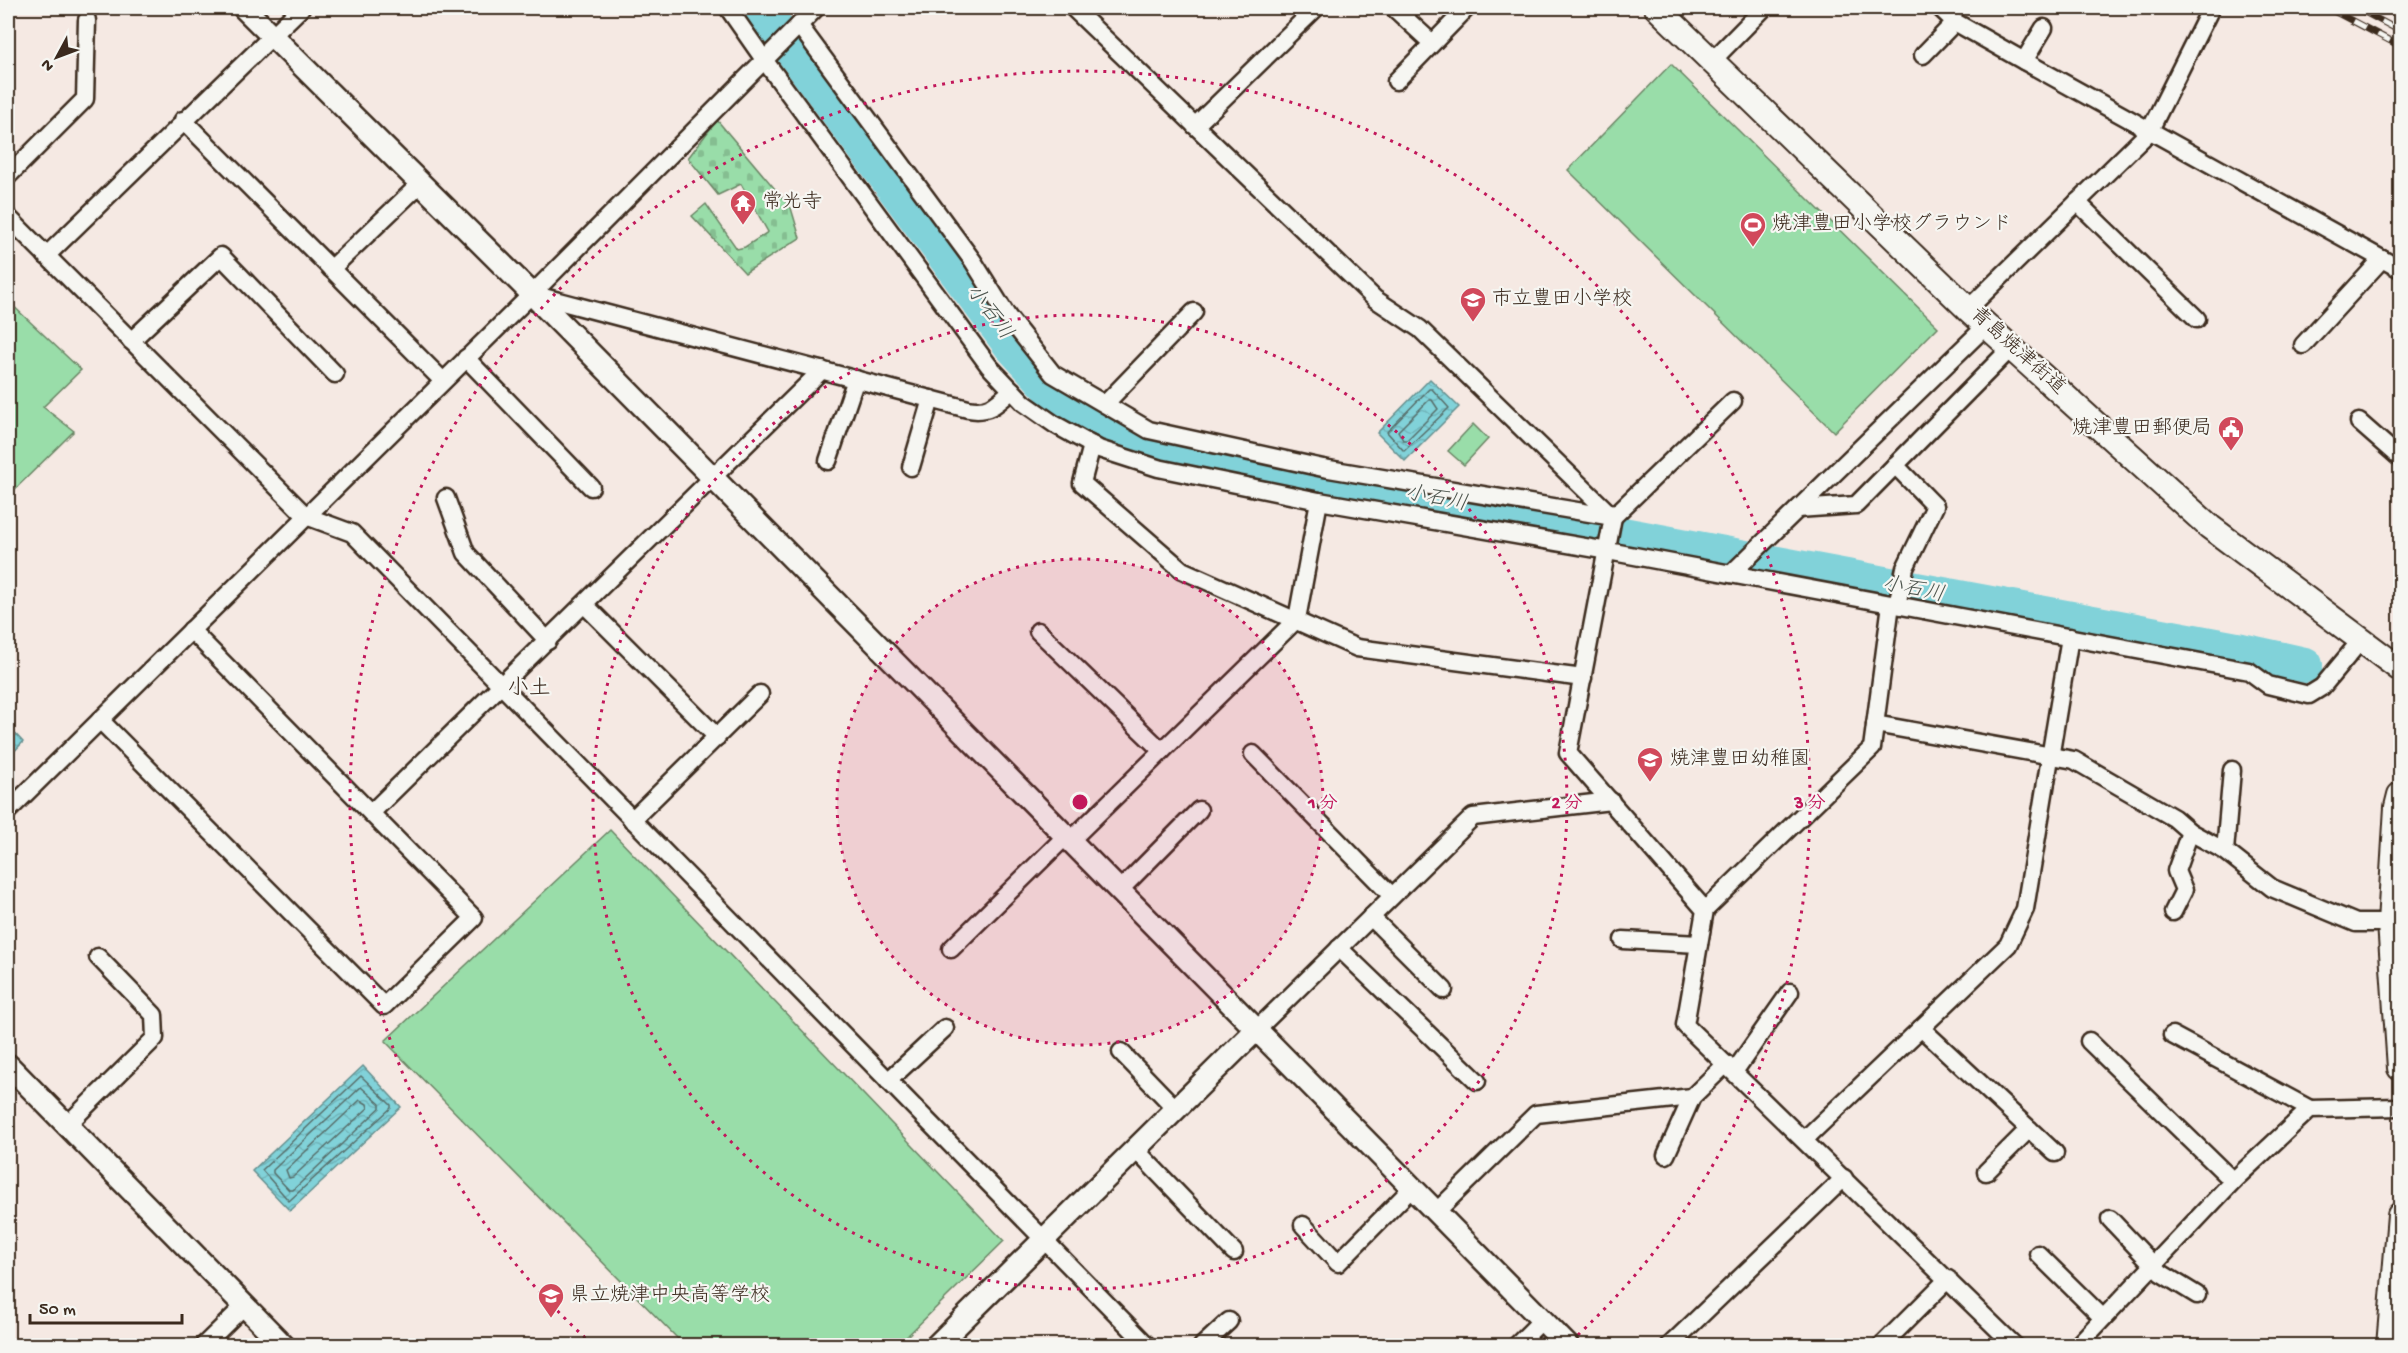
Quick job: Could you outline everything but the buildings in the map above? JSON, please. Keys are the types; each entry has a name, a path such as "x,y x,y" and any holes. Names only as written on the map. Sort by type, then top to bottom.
{"main road":[{"name":"青島焼津街道","path":"1657,8 1968,309 2210,526 2400,669"},
{"path":"2400,795 2396,818 2390,923 2400,1068"},
{"path":"2388,1346 2398,1282 2400,1215"}],"street":[{"path":"244,8 532,294 1568,1346"},
{"path":"46,256 183,120 301,8"},
{"path":"728,8 769,58 989,366 1031,408 1092,445 1158,468 1319,501 1608,551 2248,671 2268,685 2308,695 2322,687 2361,640"},
{"path":"8,811 532,294 769,58 816,8"},
{"path":"1073,8 1375,299 1420,328 1613,517"},
{"path":"1195,126 1317,8"},
{"path":"1394,8 1432,43"},
{"path":"1396,81 1467,8"},
{"path":"1712,61 1764,8"},
{"path":"1940,8 1955,22 2024,62 2400,269"},
{"path":"1968,309 2149,132 2211,8"},
{"path":"8,176 85,99 87,20"},
{"path":"1923,55 1955,22"},
{"path":"799,25 973,261 1008,317 1053,374 1149,430 1323,468 1613,517"},
{"path":"2024,62 2044,28"},
{"path":"183,120 443,381"},
{"path":"331,269 422,183"},
{"path":"2078,202 2197,319"},
{"path":"8,217 306,516 351,533 1145,1344"},
{"path":"131,341 220,256 335,374"},
{"path":"2303,345 2382,260"},
{"path":"532,294 982,411 994,408 1012,390"},
{"path":"1105,404 1194,312"},
{"path":"1731,574 1987,325"},
{"path":"1798,509 1856,505 2011,348"},
{"path":"466,358 591,487"},
{"path":"371,813 714,479 822,370"},
{"path":"828,461 856,379"},
{"path":"910,467 931,399"},
{"path":"1705,910 1568,753 1613,517 1733,401"},
{"path":"2359,422 2400,458"},
{"path":"1092,445 1082,483 1182,570 1297,619 1357,648 1582,678"},
{"path":"1895,465 1935,506 1905,568 1894,604 1872,748 1705,910 1685,1025 1805,1139 2015,1346"},
{"path":"446,498 466,553 548,641"},
{"path":"951,949 1162,751 1297,619 1319,501"},
{"path":"585,605 717,737"},
{"path":"100,720 384,1006 474,918 191,630"},
{"path":"1038,630 1162,751"},
{"path":"1805,1139 2008,945 2025,909 2070,637"},
{"path":"632,820 760,694"},
{"path":"1875,724 2051,754 2074,760 2174,818 2190,832 2225,851 2272,888 2356,923 2390,923"},
{"path":"1253,754 1392,896"},
{"path":"2225,851 2232,770"},
{"path":"936,1346 1473,817 1611,801"},
{"path":"1119,891 1199,810"},
{"path":"2173,912 2184,890 2176,871 2190,832"},
{"path":"1371,917 1444,990"},
{"path":"1623,940 1699,944"},
{"path":"1339,948 1477,1081"},
{"path":"67,1125 155,1038 154,1015 98,957"},
{"path":"1666,1155 1692,1097 1730,1068 1790,992"},
{"path":"888,1081 945,1028"},
{"path":"1921,1028 2055,1153"},
{"path":"2172,1035 2310,1108 2400,1107"},
{"path":"2089,1041 2233,1181"},
{"path":"1120,1052 1176,1109"},
{"path":"8,1065 284,1346"},
{"path":"1436,1212 1536,1114 1692,1097"},
{"path":"2077,1346 2233,1181 2310,1108"},
{"path":"1986,1172 2029,1129"},
{"path":"1136,1150 1234,1252"},
{"path":"1669,1346 1844,1178"},
{"path":"1303,1225 1338,1263 1412,1188"},
{"path":"2110,1219 2161,1274 2197,1296"},
{"path":"2038,1254 2103,1318"},
{"path":"1881,1346 1947,1279"},
{"path":"203,1346 244,1305"},
{"path":"1516,1346 1542,1320"},
{"path":"1202,1346 1229,1321"}],"green space":[{"name":"焼津豊田小学校グラウンド","path":"1671,64 1938,327 1834,432 1568,170"},
{"path":"717,120 791,208 800,238 745,273 692,216 706,204 737,249 745,247 768,232 741,184 718,195 688,158"},
{"path":"8,301 81,370 43,407 74,431 8,496"},
{"path":"1473,424 1488,439 1464,465 1448,451"},
{"path":"610,830 1004,1241 898,1345 684,1345 385,1041"}],"water":[{"path":"1430,379 1459,407 1405,461 1377,433"},
{"path":"8,726 23,742 8,758"},
{"path":"363,1066 401,1107 290,1211 252,1171"}],"waterway":[{"name":"小石川","path":"761,8 1011,345 1052,390 1106,425 1159,448 2242,651 2305,665"}],"railway":[{"path":"2328,8 2400,46"},
{"path":"2357,8 2400,31"}],"place":[{"name":"常光寺","path":"743,226"},
{"name":"焼津豊田小学校グラウンド","path":"1753,248"},
{"name":"市立豊田小学校","path":"1473,323"},
{"name":"焼津豊田郵便局","path":"2231,452"},
{"name":"焼津豊田幼稚園","path":"1650,783"},
{"name":"県立焼津中央高等学校","path":"551,1319"}],"district":[{"name":"小土","path":"529,690"}]}
